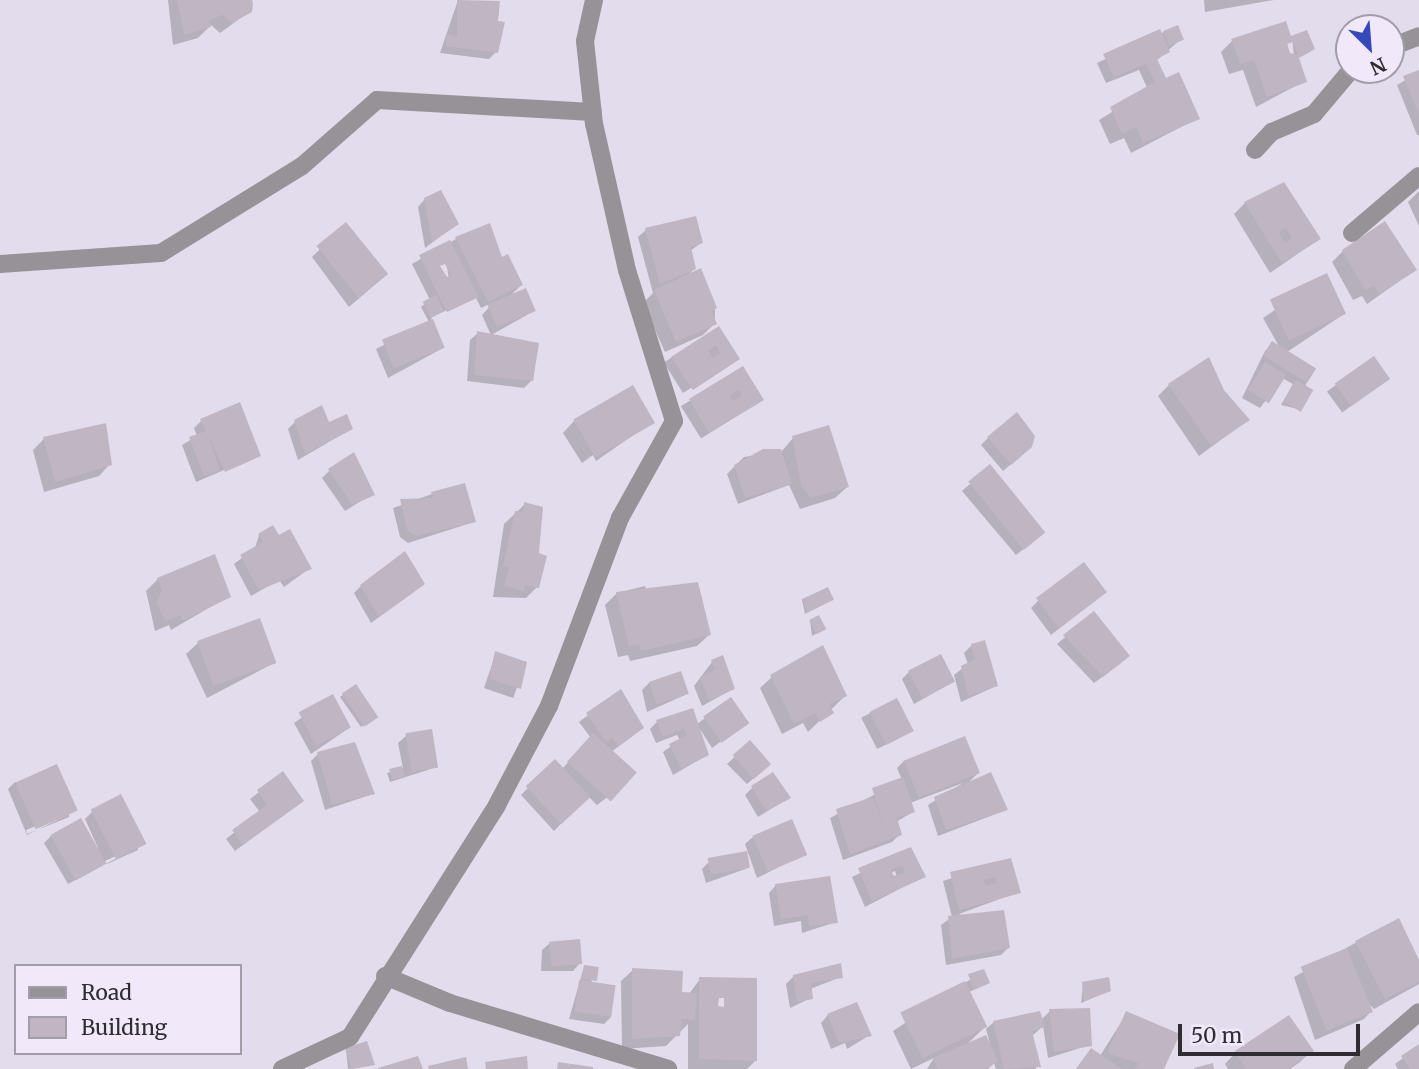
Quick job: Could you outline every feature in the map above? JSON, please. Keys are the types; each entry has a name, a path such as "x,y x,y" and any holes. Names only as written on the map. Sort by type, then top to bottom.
{"street":[{"path":"282,1069 350,1037 385,976 497,805 549,706 620,518 674,421 627,270 593,113 585,41 594,0"},
{"path":"1255,150 1272,132 1314,114 1339,84"},
{"path":"0,264 161,253 302,166 377,100 593,113"},
{"path":"1352,233 1419,176"},
{"path":"385,976 450,1003 668,1069"},
{"path":"1353,1069 1419,1012"}],"building":[{"path":"177,0 252,0 253,4 252,12 232,23 223,15 209,20 211,27 184,35"},
{"path":"457,0 500,1 498,21 505,22 498,53 446,46 447,34 457,36"},
{"path":"1286,21 1291,36 1307,30 1315,49 1299,58 1307,82 1267,97 1254,60 1240,64 1231,39","holes":["1293,42 1298,55 1290,53 1287,44"]},
{"path":"1178,25 1184,40 1169,46 1163,31"},
{"path":"1160,29 1170,52 1157,59 1166,78 1179,72 1200,119 1143,143 1136,127 1122,134 1110,107 1155,82 1146,64 1114,77 1103,54"},
{"path":"1419,70 1419,115 1405,81 1405,75"},
{"path":"1284,182 1321,239 1282,263 1244,202","holes":["1286,228 1292,238 1285,243 1279,232"]},
{"path":"441,190 459,224 432,242 424,198"},
{"path":"696,216 703,243 691,247 696,269 660,284 645,228"},
{"path":"1385,221 1417,270 1379,294 1374,286 1365,290 1342,250"},
{"path":"346,222 388,274 359,298 316,246"},
{"path":"490,223 502,257 508,254 523,285 488,302 455,237"},
{"path":"450,240 479,297 447,312 419,255","holes":["445,264 451,275 447,277 440,266"]},
{"path":"701,268 717,308 712,311 717,324 676,342 654,290"},
{"path":"1327,273 1346,314 1289,340 1270,300"},
{"path":"526,288 536,311 497,327 487,304"},
{"path":"436,295 444,311 431,318 423,302"},
{"path":"433,319 445,348 394,368 382,340"},
{"path":"719,326 740,359 693,390 671,357","holes":["716,345 720,353 713,358 708,351"]},
{"path":"477,331 539,343 533,381 474,375"},
{"path":"1272,341 1316,369 1307,383 1263,355"},
{"path":"1374,356 1390,379 1351,406 1335,384"},
{"path":"1209,357 1224,390 1250,420 1211,446 1168,384"},
{"path":"1265,362 1286,375 1269,403 1248,390"},
{"path":"743,366 764,400 709,433 689,399","holes":["739,390 742,396 732,401 729,395"]},
{"path":"1296,380 1313,390 1301,412 1284,402"},
{"path":"633,385 655,423 595,458 573,419"},
{"path":"240,402 261,456 225,472 208,435 220,470 204,476 189,437 206,431 200,419"},
{"path":"322,405 329,422 347,414 353,429 305,454 294,420"},
{"path":"1017,412 1035,436 1032,447 1011,465 987,437"},
{"path":"106,423 112,465 55,482 43,437"},
{"path":"829,425 849,487 811,498 801,485 792,436"},
{"path":"763,449 781,449 792,484 745,498 734,465"},
{"path":"354,452 375,495 352,505 328,469"},
{"path":"990,464 1045,532 1024,550 968,482"},
{"path":"465,483 476,522 416,536 407,530 400,499 433,498 431,492"},
{"path":"524,502 543,507 539,553 547,556 539,588 525,585 524,591 504,586 509,567 503,566 515,511 523,512"},
{"path":"273,525 279,535 290,529 312,569 259,590 240,555 263,542 258,534"},
{"path":"405,551 425,584 379,617 360,585"},
{"path":"215,554 231,597 182,621 181,615 166,621 156,603 162,590 157,578"},
{"path":"1084,562 1107,592 1059,628 1036,598"},
{"path":"698,582 711,635 641,651 639,645 629,646 616,592"},
{"path":"828,587 834,600 808,612 802,599"},
{"path":"1094,611 1130,656 1103,677 1063,635"},
{"path":"819,615 826,629 816,634 809,620"},
{"path":"260,618 276,663 213,686 197,641"},
{"path":"985,640 998,686 968,696 961,666 975,659 971,644"},
{"path":"823,645 847,696 829,704 834,713 820,722 815,713 794,724 770,675"},
{"path":"495,651 527,662 521,689 489,679"},
{"path":"941,654 955,682 922,698 908,671"},
{"path":"723,655 735,689 709,700 700,677 715,670 711,660"},
{"path":"681,671 689,694 657,705 649,682"},
{"path":"356,684 378,717 364,727 342,694"},
{"path":"621,689 644,728 618,746 612,738 606,742 586,713"},
{"path":"333,694 351,728 316,746 299,712"},
{"path":"731,697 749,723 722,743 703,717"},
{"path":"897,698 914,731 886,745 869,712"},
{"path":"693,708 709,755 681,769 669,744 687,735 684,729 663,737 656,720"},
{"path":"432,729 438,768 411,772 405,733"},
{"path":"593,733 637,772 611,801 567,762"},
{"path":"965,736 980,773 919,798 904,761"},
{"path":"750,740 771,764 754,779 733,755"},
{"path":"355,742 375,794 332,804 317,752"},
{"path":"555,759 590,797 561,824 526,786"},
{"path":"57,764 78,811 36,829 15,783"},
{"path":"402,766 405,776 393,780 389,769"},
{"path":"283,771 304,801 243,845 232,830 267,805 257,790"},
{"path":"773,772 791,798 766,811 751,786"},
{"path":"991,772 1008,810 946,830 934,797"},
{"path":"903,777 915,812 897,818 902,835 850,854 836,809 873,797 883,824 872,788"},
{"path":"121,794 146,844 116,859 91,809"},
{"path":"81,818 106,863 76,880 50,835"},
{"path":"792,819 807,855 768,872 752,836"},
{"path":"911,847 926,877 872,901 858,868","holes":["902,865 905,872 894,876 891,870"]},
{"path":"747,851 750,868 711,875 708,858"},
{"path":"1011,858 1021,893 959,910 950,872","holes":["996,877 997,883 986,886 983,880"]},
{"path":"830,876 838,923 809,926 808,915 781,919 775,884"},
{"path":"1004,910 1010,948 952,959 948,916"},
{"path":"1399,918 1419,960 1419,982 1385,999 1355,941"},
{"path":"580,939 582,964 551,967 549,942"},
{"path":"1347,948 1373,1012 1326,1031 1301,967"},
{"path":"841,963 843,978 811,983 813,999 797,1002 793,975"},
{"path":"584,965 599,967 597,981 582,979"},
{"path":"632,968 683,971 682,992 697,993 695,1020 682,1019 680,1036 632,1039"},
{"path":"984,969 990,983 974,990 968,974"},
{"path":"699,977 757,978 757,1061 699,1059","holes":["719,998 724,998 724,1007 718,1006"]},
{"path":"1109,977 1111,991 1084,1001 1082,982"},
{"path":"579,980 616,985 611,1017 575,1012"},
{"path":"965,981 987,1027 923,1058 900,1013"},
{"path":"857,1002 872,1036 839,1043 827,1014"},
{"path":"1090,1008 1092,1046 1054,1052 1049,1009"},
{"path":"1040,1011 1045,1027 1032,1031 1041,1067 1004,1069 993,1021"},
{"path":"1126,1011 1180,1034 1164,1069 1135,1069 1138,1063 1107,1053"},
{"path":"1289,1015 1314,1051 1288,1069 1246,1069 1235,1051"},
{"path":"986,1035 998,1061 985,1069 938,1069 933,1058"},
{"path":"367,1041 375,1065 352,1069 345,1048"},
{"path":"1419,1044 1419,1069 1410,1069 1401,1056"},
{"path":"1091,1048 1122,1069 1076,1069"},
{"path":"418,1056 423,1069 378,1069 378,1068"},
{"path":"527,1056 528,1069 486,1069 485,1062"},
{"path":"466,1057 468,1069 429,1069 428,1066"},
{"path":"558,1062 593,1067 593,1069 557,1069"},
{"path":"1213,1063 1214,1069 1194,1069 1194,1068"}]}
